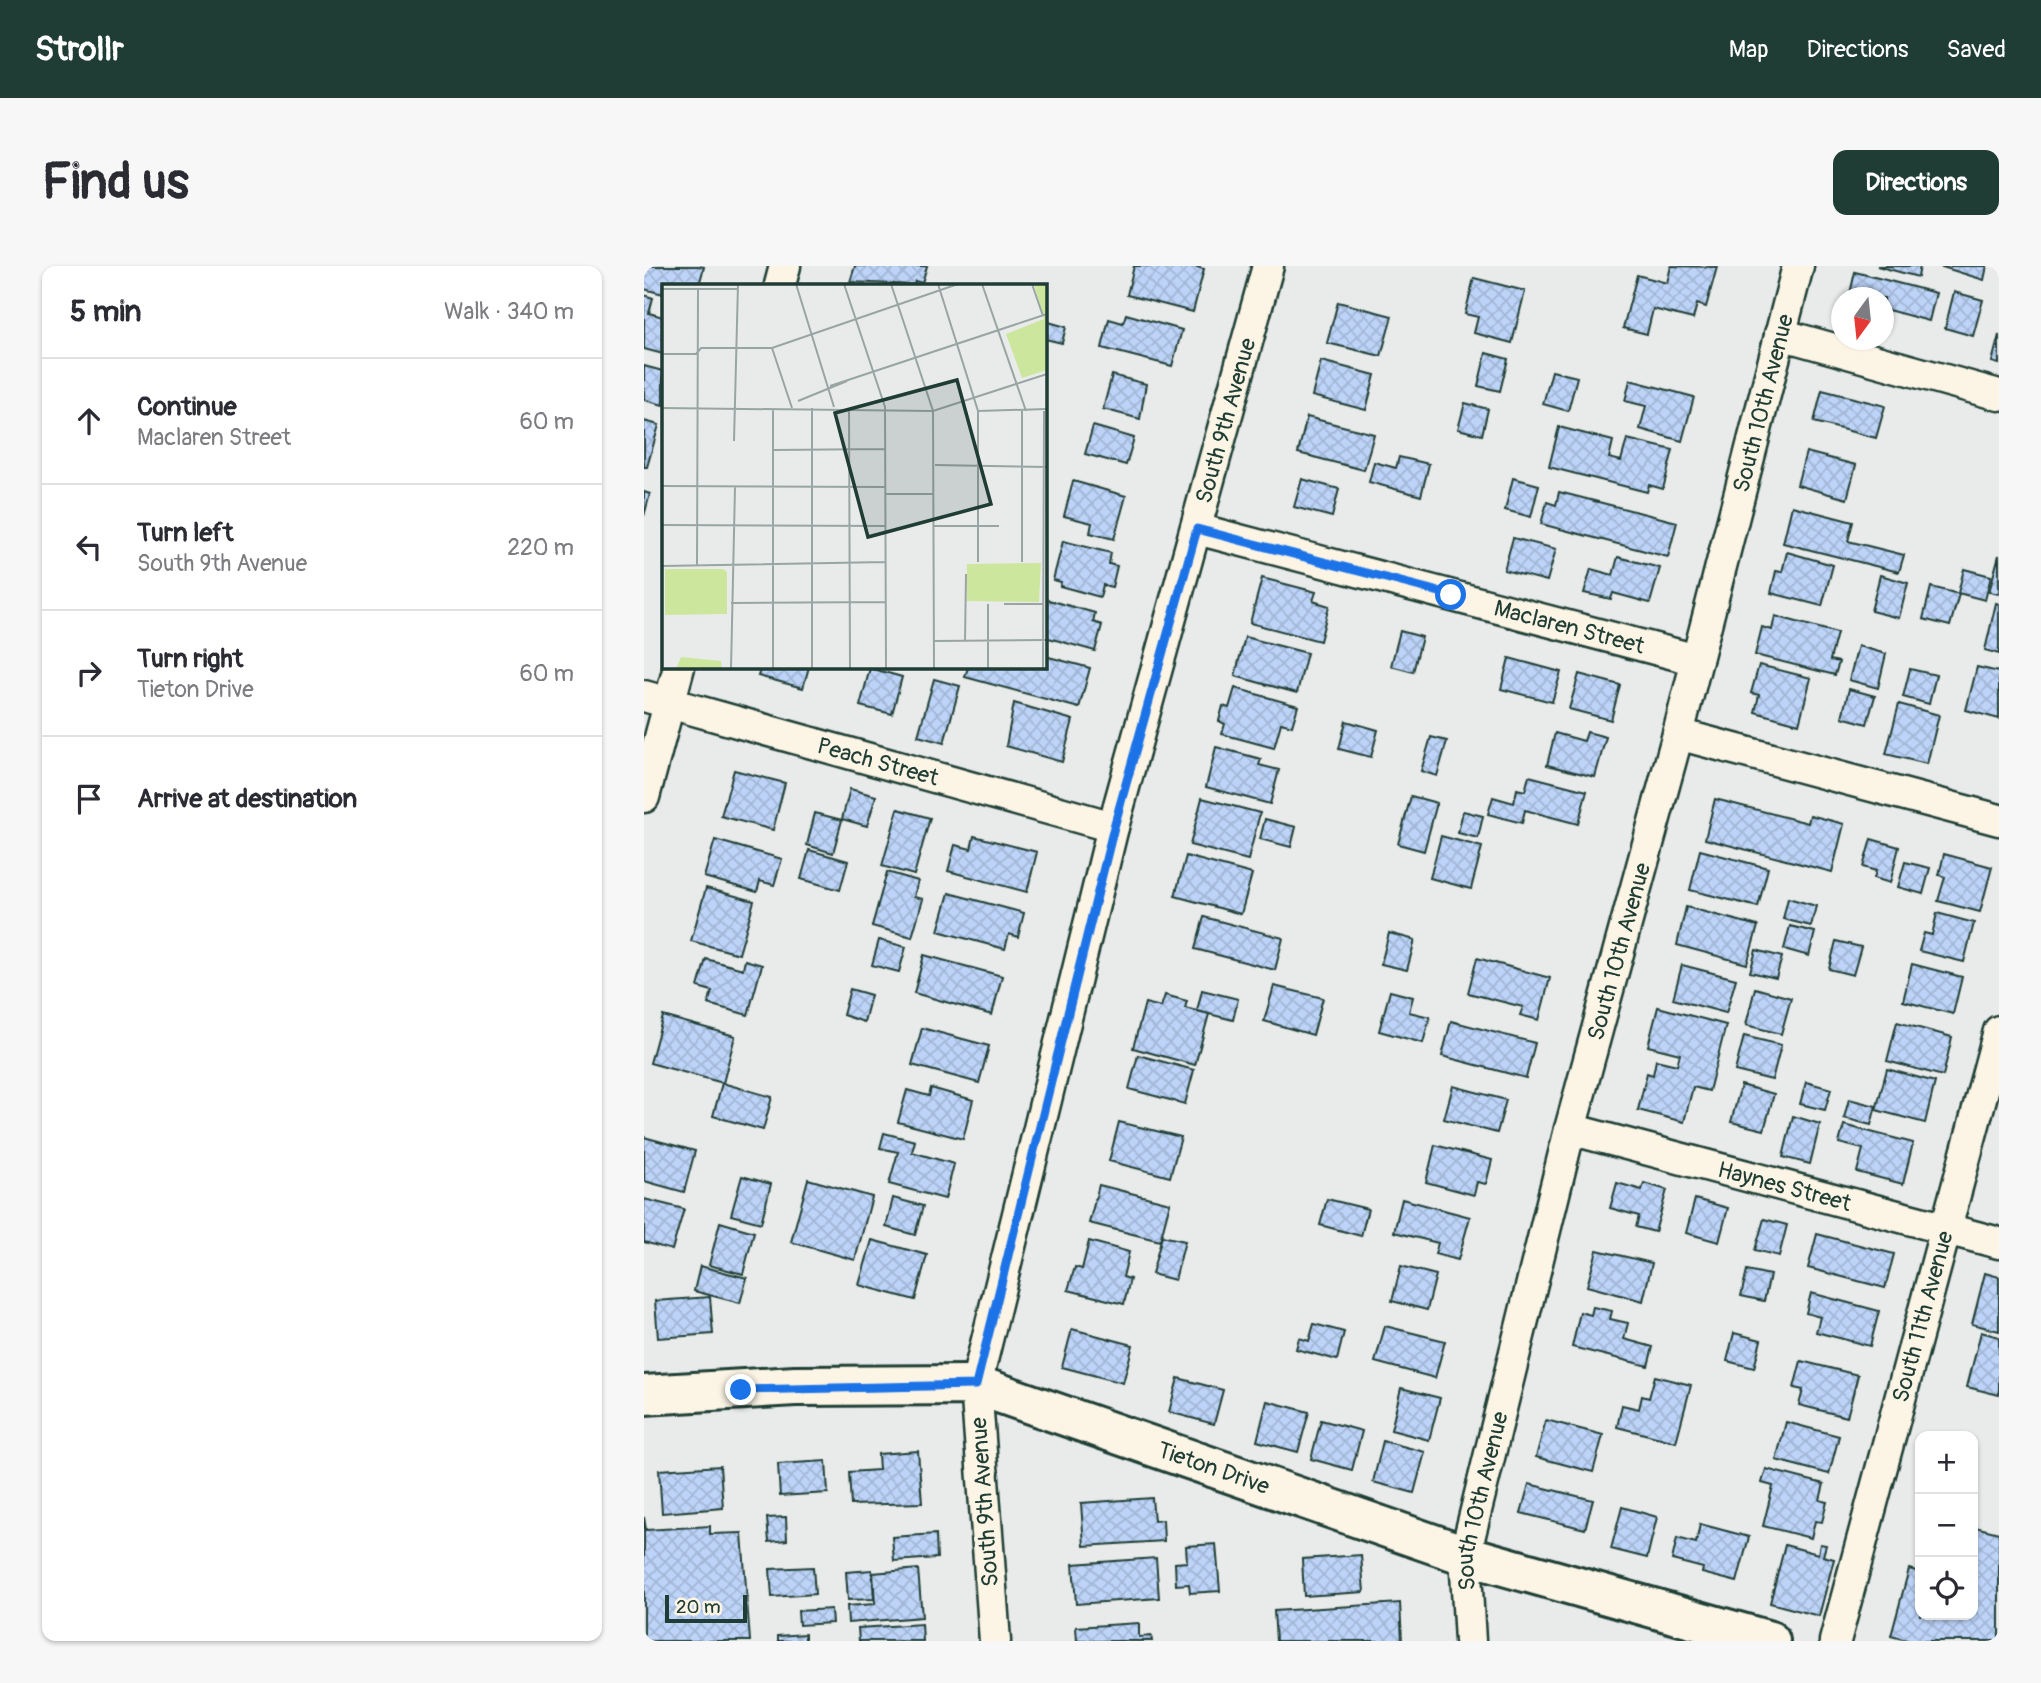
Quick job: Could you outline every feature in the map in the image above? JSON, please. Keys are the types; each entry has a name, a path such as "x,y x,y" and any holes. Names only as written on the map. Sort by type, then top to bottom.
{"main road":[{"name":"Tieton Drive","path":"644,1395 795,1386 976,1385 1465,1555 1770,1641"}],"street":[{"path":"780,284 785,266"},
{"name":"South 9th Avenue","path":"995,1641 976,1385 1114,827 1268,266"},
{"name":"South 10th Avenue","path":"1470,1641 1465,1555 1570,1129 1678,734 1798,266"},
{"path":"1780,334 1999,395"},
{"name":"Maclaren Street","path":"1197,529 1697,660"},
{"path":"644,797 657,699 678,668"},
{"name":"Peach Street","path":"657,699 1114,827"},
{"path":"1678,734 1999,820"},
{"name":"South 11th Avenue","path":"1835,1641 1999,1031"},
{"name":"Haynes Street","path":"1570,1129 1999,1243"}],"building":[{"path":"644,266 704,267 699,284 662,284 662,294 644,289"},
{"path":"855,266 927,266 922,283 850,282"},
{"path":"1134,266 1193,266 1204,269 1193,312 1127,295"},
{"path":"1671,266 1717,267 1706,307 1697,304 1693,319 1653,309 1647,334 1623,328 1637,275 1667,283"},
{"path":"1877,266 1920,266 1918,277"},
{"path":"1939,266 1987,266 1984,280"},
{"path":"1855,272 1936,293 1929,321 1894,312 1894,287 1852,287"},
{"path":"1474,278 1525,291 1512,343 1474,333 1478,317 1465,314"},
{"path":"1954,292 1983,300 1973,336 1945,328"},
{"path":"644,295 653,298 649,313 662,317 662,354 644,349"},
{"path":"1338,302 1392,316 1381,356 1327,343"},
{"path":"1126,314 1182,330 1172,366 1102,348 1109,319 1123,323"},
{"path":"1046,321 1066,327 1062,343 1046,339"},
{"path":"1999,335 1999,364 1992,362"},
{"path":"1486,353 1508,359 1500,391 1478,386"},
{"path":"1321,361 1375,375 1366,410 1312,396"},
{"path":"644,366 662,371 662,405 644,400"},
{"path":"1552,371 1577,377 1568,411 1543,404"},
{"path":"1112,375 1146,384 1140,419 1103,409"},
{"path":"1630,380 1694,397 1682,441 1640,429 1646,406 1625,401"},
{"path":"1822,390 1885,406 1876,438 1814,422"},
{"path":"1465,403 1488,409 1482,435 1458,429"},
{"path":"1307,417 1374,434 1364,470 1298,453"},
{"path":"644,421 659,425 647,467 644,467"},
{"path":"1093,426 1134,438 1126,465 1085,454"},
{"path":"1559,427 1613,441 1609,458 1621,461 1627,439 1673,450 1663,489 1649,485 1647,492 1549,467"},
{"path":"1806,452 1856,465 1847,499 1797,485"},
{"path":"1399,457 1429,464 1421,496 1369,482 1374,462 1396,468"},
{"path":"1513,478 1539,485 1531,517 1505,510"},
{"path":"1302,479 1339,489 1332,517 1294,507"},
{"path":"1073,481 1126,496 1114,539 1090,533 1092,523 1064,516"},
{"path":"644,492 650,494 644,516"},
{"path":"1559,492 1677,522 1668,557 1541,524 1547,502 1556,505"},
{"path":"1792,506 1853,522 1848,541 1904,555 1899,572 1783,543"},
{"path":"1513,538 1556,549 1547,581 1504,570"},
{"path":"1063,541 1111,553 1109,564 1117,566 1112,587 1103,585 1100,597 1060,586 1061,582 1053,580"},
{"path":"1787,552 1833,565 1822,606 1771,593 1776,571 1782,572"},
{"path":"1999,555 1999,594 1989,592"},
{"path":"1618,557 1660,568 1650,603 1613,593 1611,599 1584,593 1591,569 1613,575"},
{"path":"1964,569 1991,576 1985,600 1958,593"},
{"path":"1880,575 1908,583 1899,618 1871,611"},
{"path":"1262,578 1316,592 1313,601 1329,606 1320,641 1250,623"},
{"path":"1931,587 1959,594 1950,626 1923,619"},
{"path":"1046,599 1095,613 1093,622 1102,625 1095,651 1046,637"},
{"path":"1996,603 1999,604 1999,654 1985,650"},
{"path":"1775,616 1837,633 1830,660 1839,662 1835,675 1755,655 1762,627 1772,630"},
{"path":"1400,631 1422,637 1413,672 1391,666"},
{"path":"1245,637 1307,653 1297,693 1235,676"},
{"path":"1858,646 1886,654 1878,688 1849,680"},
{"path":"1046,656 1090,668 1079,708 965,677 968,668 1046,668"},
{"path":"1509,658 1561,672 1552,702 1501,689"},
{"path":"1759,665 1811,678 1799,724 1755,712 1759,695 1751,693"},
{"path":"1977,667 1999,672 1999,719 1966,710"},
{"path":"761,668 809,668 803,688 758,676"},
{"path":"870,668 902,677 892,714 860,706"},
{"path":"1910,669 1936,675 1929,704 1903,697"},
{"path":"1579,674 1620,685 1611,720 1569,709"},
{"path":"934,679 960,686 944,743 918,736"},
{"path":"1235,688 1298,706 1292,726 1281,723 1274,748 1222,734 1225,724 1219,721 1223,706 1229,708"},
{"path":"1849,689 1875,696 1867,724 1842,717"},
{"path":"1014,703 1073,720 1062,762 1006,746"},
{"path":"1899,704 1939,715 1927,764 1886,754"},
{"path":"1346,721 1378,730 1371,757 1339,749"},
{"path":"1587,732 1606,737 1595,777 1547,765 1555,733 1584,741"},
{"path":"1431,737 1447,741 1437,776 1421,771"},
{"path":"1216,747 1261,759 1259,765 1279,770 1270,804 1206,787"},
{"path":"734,770 785,783 773,830 721,816"},
{"path":"1529,776 1587,791 1578,824 1525,810 1522,823 1488,814 1493,797 1514,803 1517,789 1525,791"},
{"path":"850,789 876,796 867,826 842,819"},
{"path":"1411,796 1437,803 1424,851 1398,844"},
{"path":"1202,798 1260,813 1248,860 1190,845"},
{"path":"1715,799 1808,823 1810,815 1844,824 1832,872 1705,839"},
{"path":"898,809 930,818 914,875 882,866"},
{"path":"1463,811 1483,816 1478,838 1458,833"},
{"path":"815,813 842,820 833,853 807,845"},
{"path":"1265,819 1296,827 1291,847 1260,839"},
{"path":"974,836 1037,852 1027,892 948,871 955,845 971,849"},
{"path":"1441,836 1482,847 1471,889 1430,878"},
{"path":"1871,839 1899,847 1890,883 1874,878 1876,871 1863,867"},
{"path":"715,840 782,859 774,885 760,881 757,892 704,877"},
{"path":"809,850 848,861 840,890 801,879"},
{"path":"1700,850 1768,868 1758,907 1690,890"},
{"path":"1944,854 1992,867 1980,912 1938,901 1945,877 1939,875"},
{"path":"1186,856 1252,874 1241,914 1175,896"},
{"path":"1905,862 1930,868 1923,894 1898,887"},
{"path":"887,872 918,881 914,897 923,899 912,937 872,926"},
{"path":"706,888 754,901 739,954 691,941"},
{"path":"949,893 1024,913 1018,937 1009,934 1005,949 938,931"},
{"path":"1788,898 1816,906 1811,926 1783,919"},
{"path":"1686,907 1758,926 1747,964 1677,945"},
{"path":"1937,913 1974,923 1964,962 1919,951 1924,933 1932,935"},
{"path":"1204,917 1283,938 1275,970 1195,949"},
{"path":"1790,926 1815,932 1809,956 1784,949"},
{"path":"1389,933 1415,940 1407,970 1381,964"},
{"path":"879,940 906,947 899,972 872,965"},
{"path":"1836,941 1861,947 1853,975 1829,969"},
{"path":"1756,950 1782,957 1776,978 1750,972"},
{"path":"924,955 1002,976 992,1015 914,993"},
{"path":"1477,958 1550,978 1539,1020 1520,1015 1523,1007 1468,993"},
{"path":"706,959 743,969 745,960 762,965 748,1015 708,1004 712,991 698,987"},
{"path":"1912,964 1962,977 1953,1014 1903,1001"},
{"path":"1682,965 1736,979 1726,1013 1673,999"},
{"path":"1274,986 1323,998 1313,1035 1264,1021"},
{"path":"1755,988 1791,998 1781,1034 1746,1025"},
{"path":"850,989 871,995 864,1022 843,1015"},
{"path":"1202,990 1238,999 1233,1020 1197,1011"},
{"path":"1390,991 1413,997 1409,1012 1430,1017 1423,1043 1379,1031"},
{"path":"1165,995 1187,1001 1185,1008 1209,1014 1195,1065 1133,1048 1145,1003 1161,1007"},
{"path":"1658,1007 1726,1025 1709,1091 1693,1087 1684,1122 1638,1110 1647,1073 1653,1075 1656,1060 1677,1065 1680,1054 1648,1046"},
{"path":"663,1016 735,1036 723,1083 650,1063"},
{"path":"1451,1021 1535,1043 1526,1078 1442,1056"},
{"path":"1897,1022 1952,1037 1943,1076 1887,1061"},
{"path":"922,1028 989,1046 979,1083 912,1065"},
{"path":"1744,1036 1781,1045 1772,1080 1735,1071"},
{"path":"1138,1055 1194,1070 1185,1104 1129,1089"},
{"path":"1887,1069 1935,1082 1925,1123 1876,1110"},
{"path":"1806,1082 1831,1089 1825,1110 1800,1104"},
{"path":"722,1083 772,1097 763,1130 713,1116"},
{"path":"1741,1085 1774,1094 1764,1130 1731,1122"},
{"path":"1453,1086 1506,1100 1497,1133 1444,1119"},
{"path":"931,1088 973,1100 963,1139 898,1122 907,1090 929,1096"},
{"path":"1849,1099 1876,1106 1871,1125 1844,1118"},
{"path":"1793,1116 1820,1124 1810,1164 1783,1157"},
{"path":"1119,1122 1181,1137 1170,1177 1109,1161"},
{"path":"1844,1125 1913,1143 1903,1184 1857,1172 1863,1149 1839,1143"},
{"path":"884,1133 915,1141 912,1152 954,1164 945,1199 889,1184 898,1152 880,1148"},
{"path":"644,1137 695,1151 684,1192 644,1181"},
{"path":"1435,1145 1492,1160 1486,1184 1477,1182 1474,1195 1426,1182"},
{"path":"742,1176 771,1184 761,1223 731,1215"},
{"path":"808,1179 872,1197 855,1260 791,1242"},
{"path":"1617,1183 1642,1190 1644,1183 1667,1190 1655,1232 1636,1227 1639,1216 1610,1208"},
{"path":"1099,1185 1170,1203 1160,1241 1089,1223"},
{"path":"893,1198 923,1206 915,1235 886,1227"},
{"path":"644,1199 684,1209 672,1250 644,1242"},
{"path":"1327,1199 1368,1209 1361,1236 1320,1225"},
{"path":"1402,1199 1470,1217 1458,1260 1435,1254 1438,1243 1394,1232"},
{"path":"1695,1199 1728,1208 1719,1242 1686,1233"},
{"path":"1764,1219 1787,1225 1779,1256 1755,1250"},
{"path":"720,1222 754,1232 743,1274 709,1265"},
{"path":"1817,1234 1894,1254 1885,1288 1808,1268"},
{"path":"1162,1236 1185,1241 1175,1280 1152,1274"},
{"path":"872,1240 927,1255 915,1300 859,1285"},
{"path":"1089,1241 1129,1252 1123,1277 1130,1279 1124,1304 1068,1290 1075,1267 1082,1269"},
{"path":"1597,1250 1652,1263 1643,1301 1587,1286"},
{"path":"700,1266 747,1278 740,1303 694,1291"},
{"path":"1401,1266 1436,1275 1427,1310 1392,1301"},
{"path":"1747,1270 1770,1275 1764,1301 1741,1296"},
{"path":"1985,1273 1999,1277 1999,1331 1972,1324"},
{"path":"1811,1293 1879,1311 1870,1346 1816,1332 1820,1317 1806,1313"},
{"path":"710,1297 713,1334 658,1338 655,1301"},
{"path":"1593,1307 1612,1311 1610,1319 1628,1323 1624,1339 1653,1347 1648,1366 1572,1347 1580,1312 1591,1315"},
{"path":"1314,1324 1344,1332 1337,1360 1296,1349 1299,1338 1309,1341"},
{"path":"1385,1326 1445,1341 1435,1378 1375,1362"},
{"path":"1072,1329 1133,1345 1123,1383 1062,1367"},
{"path":"1981,1332 1999,1337 1999,1395 1967,1387"},
{"path":"1734,1333 1761,1340 1754,1368 1727,1361"},
{"path":"1801,1361 1858,1375 1847,1417 1799,1405 1803,1390 1794,1388"},
{"path":"1655,1376 1691,1385 1676,1442 1617,1427 1622,1405 1639,1409 1642,1396 1649,1398"},
{"path":"1178,1378 1223,1390 1214,1424 1169,1412"},
{"path":"1401,1388 1440,1398 1429,1440 1391,1430"},
{"path":"1267,1401 1309,1412 1298,1452 1257,1441"},
{"path":"1321,1420 1362,1431 1352,1470 1311,1459"},
{"path":"1546,1420 1603,1435 1593,1472 1536,1457"},
{"path":"1786,1422 1839,1436 1829,1474 1776,1460"},
{"path":"1383,1441 1425,1452 1414,1493 1373,1482"},
{"path":"918,1451 922,1503 851,1505 849,1472 879,1470 878,1454"},
{"path":"826,1461 828,1493 780,1496 778,1464"},
{"path":"720,1466 723,1508 662,1513 659,1470"},
{"path":"1766,1469 1824,1484 1820,1500 1827,1502 1822,1522 1815,1521 1811,1538 1763,1526 1773,1486 1762,1483"},
{"path":"1529,1484 1593,1500 1585,1529 1521,1513"},
{"path":"1152,1498 1154,1521 1163,1520 1164,1541 1084,1546 1081,1503"},
{"path":"1622,1507 1657,1517 1647,1558 1611,1549"},
{"path":"644,1517 646,1530 710,1526 710,1534 742,1533 750,1641 644,1641"},
{"path":"786,1517 787,1540 769,1542 767,1518"},
{"path":"1700,1524 1749,1537 1737,1582 1702,1573 1703,1568 1672,1560 1677,1538 1696,1543"},
{"path":"1978,1528 1999,1533 1999,1641 1910,1641 1891,1636 1909,1569 1915,1571 1915,1620 1978,1620"},
{"path":"936,1534 937,1558 894,1561 892,1537"},
{"path":"1216,1544 1220,1591 1190,1593 1189,1584 1176,1585 1175,1563 1187,1562 1186,1546"},
{"path":"1820,1544 1826,1545 1823,1556 1834,1559 1819,1616 1770,1603 1785,1545 1818,1554"},
{"path":"1361,1555 1364,1592 1304,1596 1302,1559"},
{"path":"1156,1558 1159,1598 1076,1604 1073,1564"},
{"path":"813,1567 815,1594 772,1597 770,1569"},
{"path":"918,1569 922,1617 848,1623 847,1606 875,1604 873,1573"},
{"path":"872,1570 874,1599 848,1600 846,1572"},
{"path":"1400,1603 1402,1641 1276,1641 1274,1611"},
{"path":"831,1609 832,1623 799,1625 798,1611"},
{"path":"1139,1623 1139,1637 1151,1636 1152,1641 1077,1641 1076,1627"},
{"path":"922,1624 923,1641 859,1641 858,1628"},
{"path":"805,1634 805,1641 778,1641 778,1636"}],"route":[{"path":"741,1390 795,1386 976,1385 1114,827 1197,529 1451,595"}]}
